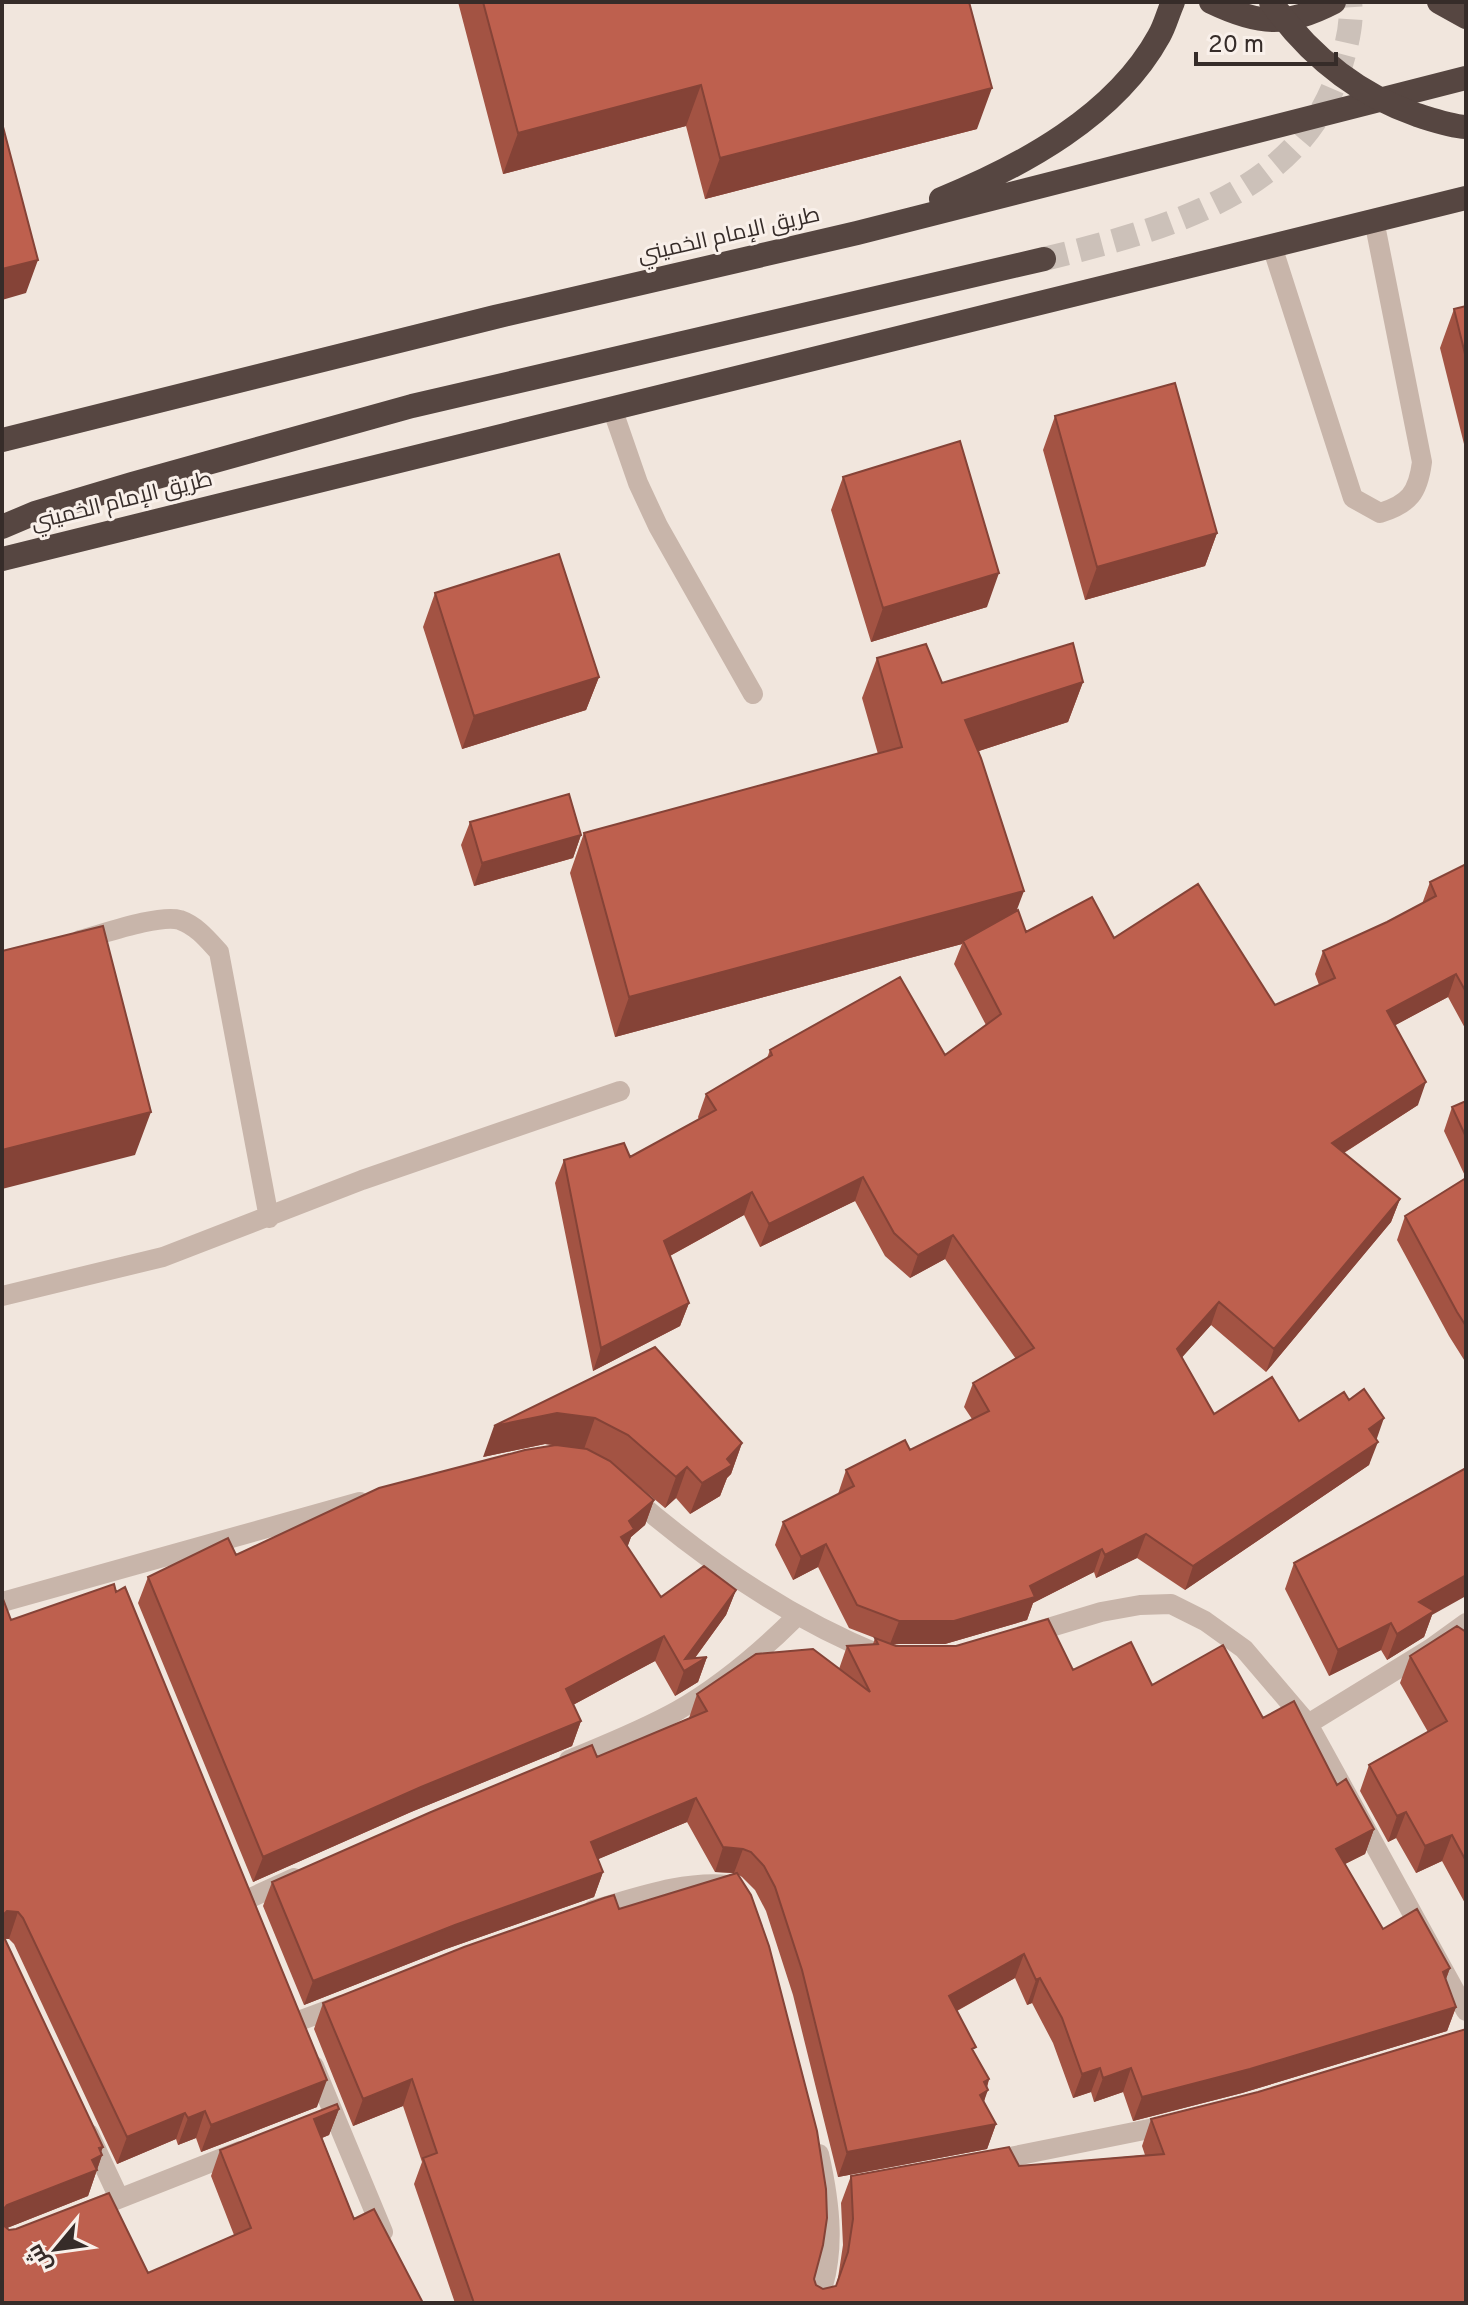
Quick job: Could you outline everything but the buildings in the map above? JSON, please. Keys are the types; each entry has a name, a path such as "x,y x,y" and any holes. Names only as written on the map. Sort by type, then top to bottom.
{"highway":[{"path":"857,233 1005,170 1081,122 1135,70 1159,36 1173,2"},
{"path":"1211,2 1241,17 1265,20 1290,19 1315,12 1334,2"},
{"path":"1271,2 1312,50 1374,98 1430,119 1466,127"},
{"path":"1439,2 1466,17"},
{"name":"طريق الإمام الخميني","path":"2,440 495,317 857,233 1466,78"},
{"name":"طريق الإمام الخميني","path":"2,559 1466,198"},
{"path":"2,527 35,513 132,484 412,406 1044,259"}],"street":[{"path":"1272,246 1353,498 1380,513 1402,506 1420,482 1422,462 1374,220"},
{"path":"612,408 638,483 658,526 753,694"},
{"path":"59,946 145,922 178,920 200,931 219,952 269,1218"},
{"path":"2,1296 163,1257 362,1180 620,1091"},
{"path":"620,1486 680,1538 798,1615 835,1637 888,1657 902,1657"},
{"path":"2,1602 114,1577 378,1498"},
{"path":"1011,1639 1101,1612 1140,1605 1171,1604 1205,1621 1244,1649 1308,1724 1466,2011"},
{"path":"555,1766 676,1711 726,1679 763,1650 798,1615"},
{"path":"1308,1724 1430,1649 1466,1623"},
{"path":"246,1900 318,1867"},
{"path":"567,1919 645,1895 707,1883 732,1886 747,1900"},
{"path":"368,1995 299,2028 327,2117 390,2249"},
{"path":"80,2115 119,2198"},
{"path":"966,2166 1135,2134 1190,2120"},
{"path":"816,2140 836,2191 830,2251 817,2303"},
{"path":"71,2217 263,2142"}],"tunnel":[{"path":"1044,259 1178,220 1220,201 1260,177 1294,147 1321,112 1345,52 1350,27 1350,2"}]}
